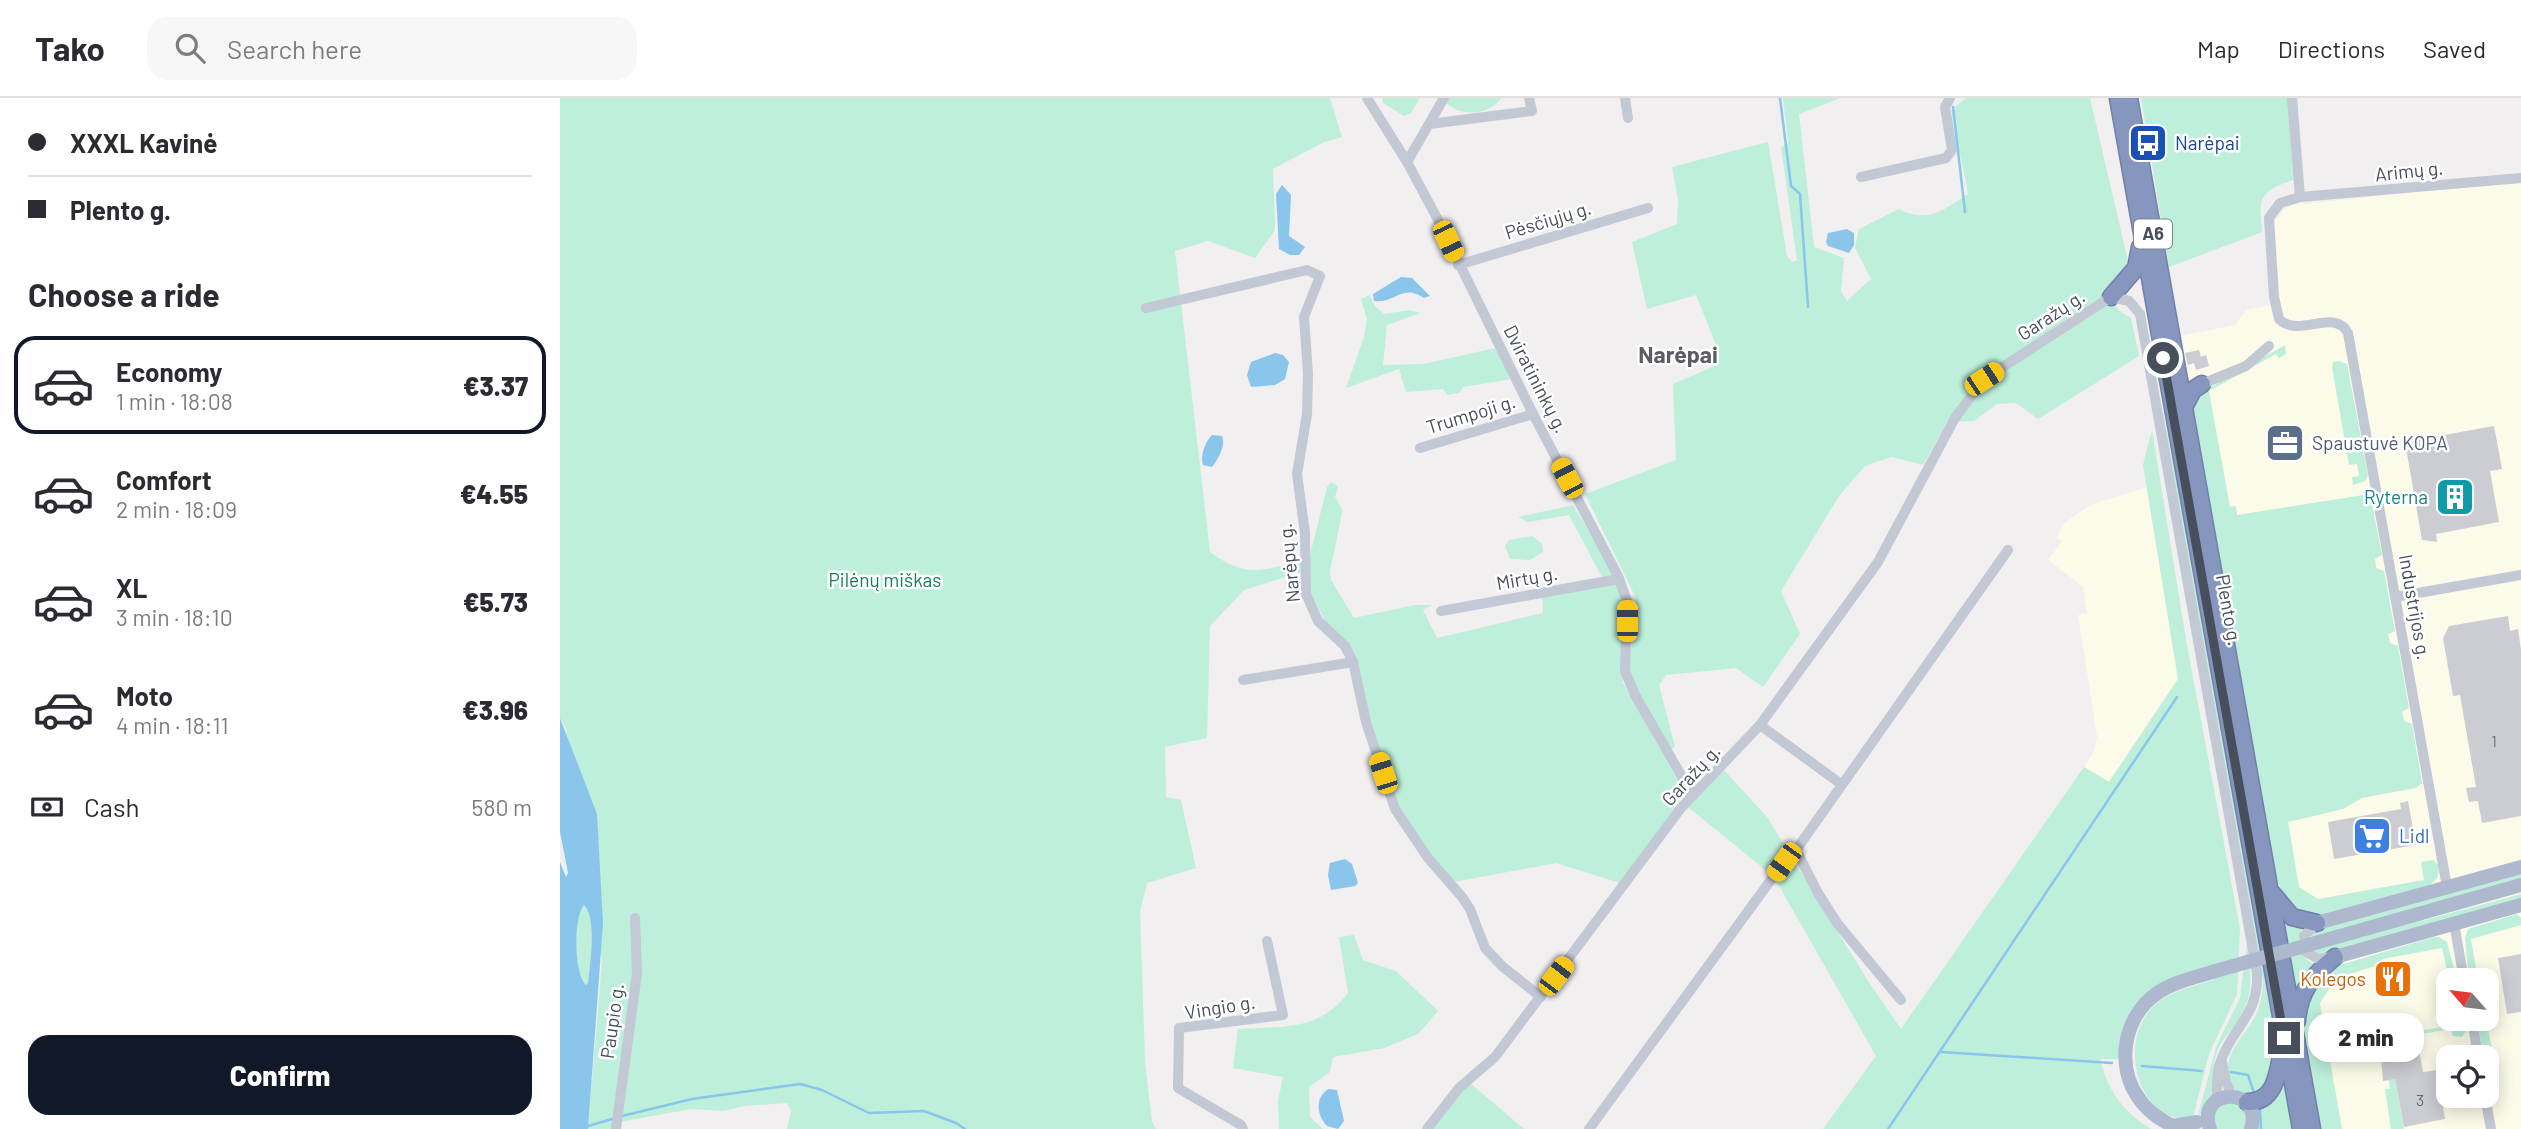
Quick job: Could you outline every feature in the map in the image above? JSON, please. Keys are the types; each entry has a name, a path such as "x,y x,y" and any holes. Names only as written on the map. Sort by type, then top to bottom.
{"highway":[{"name":"Plento g.","path":"2118,98 2290,1039 2312,1129"},
{"name":"Plento g.","path":"2129,98 2270,890 2301,1129"},
{"path":"2111,297 2136,268 2141,230"},
{"path":"2176,370 2191,382 2202,384"},
{"path":"2183,409 2193,390 2202,384"},
{"path":"2270,890 2292,917 2317,923"},
{"path":"2239,1099 2261,1100 2273,1086 2305,988 2315,973 2335,957"}],"main road":[{"path":"2317,923 2521,867"},
{"path":"2251,1129 2253,1115 2239,1099 2216,1102 2205,1123 2176,1127 2146,1108 2132,1087 2125,1061 2127,1034 2139,1011 2156,994 2183,981 2212,972 2521,885"},
{"path":"2335,957 2521,905"}],"street":[{"name":"Dviratininkų g.","path":"1367,98 1407,162 1619,579 1627,601 1625,671 1635,695 1693,796"},
{"path":"1407,162 1444,98"},
{"path":"1429,124 1532,111 1529,98"},
{"path":"1625,98 1628,118"},
{"path":"1861,177 1946,158 1952,149 1945,107 1950,98"},
{"path":"2292,98 2300,198"},
{"name":"Arimų g.","path":"2300,198 2521,178"},
{"name":"Industrijos g.","path":"2300,198 2280,203 2269,218 2274,298 2279,319 2292,327 2335,322 2343,325 2348,333 2447,887"},
{"name":"Pėsčiųjų g.","path":"1458,265 1648,208"},
{"name":"Narėpų g.","path":"1146,308 1307,270 1320,276 1304,317 1308,374 1307,414 1297,474 1305,533 1305,586 1311,610 1318,621 1345,646 1353,662 1366,722 1395,809 1428,858 1466,903 1485,948 1503,968 1541,997"},
{"name":"Garažų g.","path":"1427,1129 1459,1088 1495,1057 1681,808 1760,724 1878,562 1955,418 1975,389 1984,379 2111,297 2129,301 2140,314 2257,972 2255,1003 2222,1058 2217,1075 2216,1102"},
{"path":"2202,384 2246,366 2270,346"},
{"name":"Trumpoji g.","path":"1420,448 1533,414"},
{"path":"1589,1129 1784,862 1796,850 2007,550"},
{"path":"2395,597 2521,575"},
{"name":"Mirtų g.","path":"1441,611 1619,579"},
{"path":"1243,680 1353,662"},
{"path":"1760,724 1841,785"},
{"path":"1796,850 1818,893 1838,923 1901,1000"},
{"name":"Paupio g.","path":"616,1129 637,973 635,918"},
{"path":"2317,923 2304,936 2306,952 2318,959 2335,957"},
{"path":"2454,923 2462,968"},
{"name":"Vingio g.","path":"1243,1129 1241,1125 1178,1088 1179,1028 1283,1014 1267,941"},
{"path":"2222,1058 2226,1082 2239,1099"},
{"path":"2487,1108 2491,1129"}],"shaded area":[{"path":"2521,181 2521,1129 2321,1129 2179,336 2235,325 2246,310 2280,303 2274,222 2285,208"},
{"path":"2147,487 2178,679 2109,782 2084,767 2094,751 2097,737 2078,615 2087,613 2083,587 2048,560 2062,541 2057,538 2063,524 2090,505"}],"green space":[{"name":"Pilėnų miškas","path":"560,98 1330,98 1342,137 1324,142 1273,169 1275,230 1255,258 1208,241 1175,251 1210,552 1234,566 1254,570 1302,561 1301,572 1244,590 1210,626 1207,738 1165,747 1166,797 1181,800 1196,868 1147,883 1140,912 1145,1062 1152,1122 1156,1129 787,1129 791,1110 787,1103 744,1106 723,1111 691,1109 614,1123 613,1129 588,1129 602,961 566,728 560,718"},
{"path":"1382,98 1420,98 1411,113 1404,116 1383,103"},
{"path":"1448,98 1501,98 1496,104 1482,111 1466,112 1451,107 1445,102"},
{"path":"1783,98 1840,98 1799,114 1814,247 1844,258 1841,291 1847,301 1871,279 1855,248 1859,229 1899,209 1919,215 1935,213 1968,194 1951,110 1966,98 2090,98 2128,261 2114,286 2112,299 2121,312 2131,318 2139,356 2038,419 2016,403 1997,404 1974,421 1947,422 1923,465 1891,457 1865,466 1839,496 1781,591 1800,634 1763,687 1736,668 1666,675 1659,685 1675,747 1670,751 1630,676 1629,628 1636,598 1585,494 1676,460 1673,384 1717,365 1719,352 1696,295 1647,309 1632,242 1677,224 1678,199 1672,167 1768,142 1787,256 1792,262 1797,260 1781,147 1788,143"},
{"path":"2141,98 2289,98 2293,180 2273,188 2264,197 2261,211 2262,232 2169,267"},
{"path":"1369,295 1375,306 1384,314 1410,310 1420,313 1387,325 1383,365 1424,364 1495,348 1512,379 1463,387 1459,393 1448,395 1443,389 1406,392 1399,369 1346,388 1364,337 1367,320 1361,299"},
{"path":"2285,345 2286,354 2279,358 2276,354 2209,391 2230,507 2236,506 2237,515 2370,494 2382,555 2375,559 2376,568 2384,571 2395,631 2388,634 2390,643 2398,646 2409,708 2402,712 2404,721 2412,724 2422,783 2416,788 2362,798 2343,809 2288,822 2299,887 2318,899 2424,880 2421,862 2433,860 2440,866 2437,878 2430,885 2318,916 2301,911 2290,904 2276,877 2191,402 2197,395"},
{"path":"2333,362 2347,364 2368,475 2365,481 2353,485 2352,477 2359,476 2357,464 2349,465 2332,367"},
{"path":"2161,412 2185,523 2277,1046 2277,1060 2264,1092 2254,1094 2237,1091 2228,1072 2231,1053 2257,1013 2263,980"},
{"path":"2152,430 2186,640 2240,929 2237,994 2209,1054 2193,1117 2175,1117 2160,1110 2148,1097 2139,1080 2135,1061 2136,1041 2142,1022 2160,1001 2182,990 2214,980 2210,965 2174,979 2146,996 2127,1022 2118,1059 2100,1059 2107,1081 2118,1100 2151,1129 1823,1129 1876,1056 1774,877 1688,807 1724,770 1767,817 1868,981 1901,1029 2084,767 2109,782 2178,679 2143,465"},
{"path":"1331,482 1338,486 1335,497 1342,513 1330,571 1331,580 1354,618 1415,605 1432,605 1423,610 1437,638 1543,613 1542,597 1537,589 1602,577 1569,515 1528,522 1518,517 1573,505 1612,571 1621,593 1623,683 1682,788 1682,796 1677,805 1620,883 1556,863 1454,882 1429,856 1394,798 1360,684 1311,595 1307,575 1327,487"},
{"path":"1533,536 1542,544 1543,552 1530,560 1510,559 1505,546 1509,540"},
{"path":"2521,872 2521,879 2417,907 2421,921 2521,894 2521,900 2321,955 2313,952 2309,941 2315,929"},
{"path":"584,905 592,931 586,985 579,969 576,945 580,911"},
{"path":"2282,914 2303,927 2299,939 2300,949 2306,958 2316,965 2297,996"},
{"path":"2517,914 2521,918 2521,925 2471,939 2476,968 2468,968 2465,938 2468,929"},
{"path":"1354,935 1363,960 1396,971 1438,1011 1418,1034 1384,1048 1333,1057 1330,1072 1309,1087 1310,1117 1323,1129 1279,1129 1278,1101 1283,1077 1233,1068 1238,1029 1285,1027 1312,1021 1337,1006 1348,993 1339,937"},
{"path":"2439,937 2447,942 2454,968 2446,968 2442,948 2382,959 2382,964 2336,978 2320,1003 2342,1129 2321,1129 2306,1053 2302,1016 2311,992 2326,974 2340,965"},
{"path":"2247,944 2250,975 2247,1003 2218,1050 2209,1101 2198,1116 2216,1047 2240,998"},
{"path":"2436,1028 2436,1031 2439,1031 2392,1039 2392,1043 2338,1053 2346,1043"},
{"path":"2452,1031 2466,1031 2462,1037 2453,1036"},
{"path":"2479,1031 2488,1031 2491,1045 2482,1045"},
{"path":"2284,1078 2293,1129 2257,1129 2259,1117 2255,1107"},
{"path":"2395,1079 2404,1129 2391,1129 2385,1089 2390,1089 2389,1080"},
{"path":"1470,1083 1524,1129 1432,1129 1453,1099"},
{"path":"2237,1103 2247,1115 2244,1129 2216,1129 2214,1112 2221,1104"}],"water":[{"path":"1282,185 1291,195 1289,236 1305,247 1299,255 1290,255 1279,249 1276,194"},
{"path":"1847,229 1854,233 1854,245 1849,253 1828,246 1828,233"},
{"path":"1401,277 1412,278 1430,296 1424,298 1404,293 1388,300 1374,301 1373,294"},
{"path":"1275,353 1283,355 1289,362 1285,379 1275,385 1251,387 1247,375 1251,362"},
{"path":"1212,435 1222,436 1223,444 1212,467 1203,465 1202,457 1205,445"},
{"path":"560,718 597,814 603,923 588,1129 560,1129 560,862 566,877 568,873 560,832","holes":["584,905 588,911 592,942 586,985 579,970 576,945 580,911"]},
{"path":"1345,859 1352,864 1358,883 1355,886 1331,890 1328,875 1330,863"},
{"path":"1329,1089 1337,1090 1344,1121 1338,1129 1327,1126 1319,1112 1321,1097"}],"building":[{"path":"2199,350 2201,357 2206,355 2209,366 2196,370 2194,363 2188,365 2185,353"},
{"name":"Ryterna","path":"2494,426 2502,469 2490,471 2499,522 2436,534 2437,542 2422,540 2405,442"},
{"path":"2508,616 2510,631 2518,629 2521,650 2521,816 2482,823 2478,801 2469,802 2466,788 2476,787 2460,695 2453,696 2443,638 2449,626"},
{"name":"Lidl","path":"2408,801 2416,845 2334,859 2328,822 2401,809 2400,803"},
{"path":"2521,954 2521,1012 2507,1014 2498,958"},
{"path":"2417,1040 2423,1072 2436,1070 2436,1108 2443,1108 2445,1119 2404,1127 2395,1079 2383,1081 2380,1047"}],"waterway":[{"path":"1780,98 1791,186 1800,194 1808,307"},
{"path":"1953,107 1965,212"},
{"path":"1888,1129 2177,697"},
{"path":"1941,1052 2112,1063"},
{"path":"2142,1066 2202,1071"},
{"path":"2231,1072 2248,1075 2254,1093"},
{"path":"622,1116 692,1099 800,1084 822,1090 869,1113 924,1111 965,1129"},
{"path":"2260,1110 2261,1129"},
{"path":"585,1127 612,1119"}],"place":[{"name":"Narėpai","path":"2148,143"},
{"name":"Spaustuvė KOPA","path":"2285,443"},
{"name":"Ryterna","path":"2455,497"},
{"name":"Lidl","path":"2372,836"},
{"name":"Kolegos","path":"2393,979"}],"district":[{"name":"Narėpai","path":"1678,355"}],"route":[{"path":"2163,358 2284,1038"}]}
